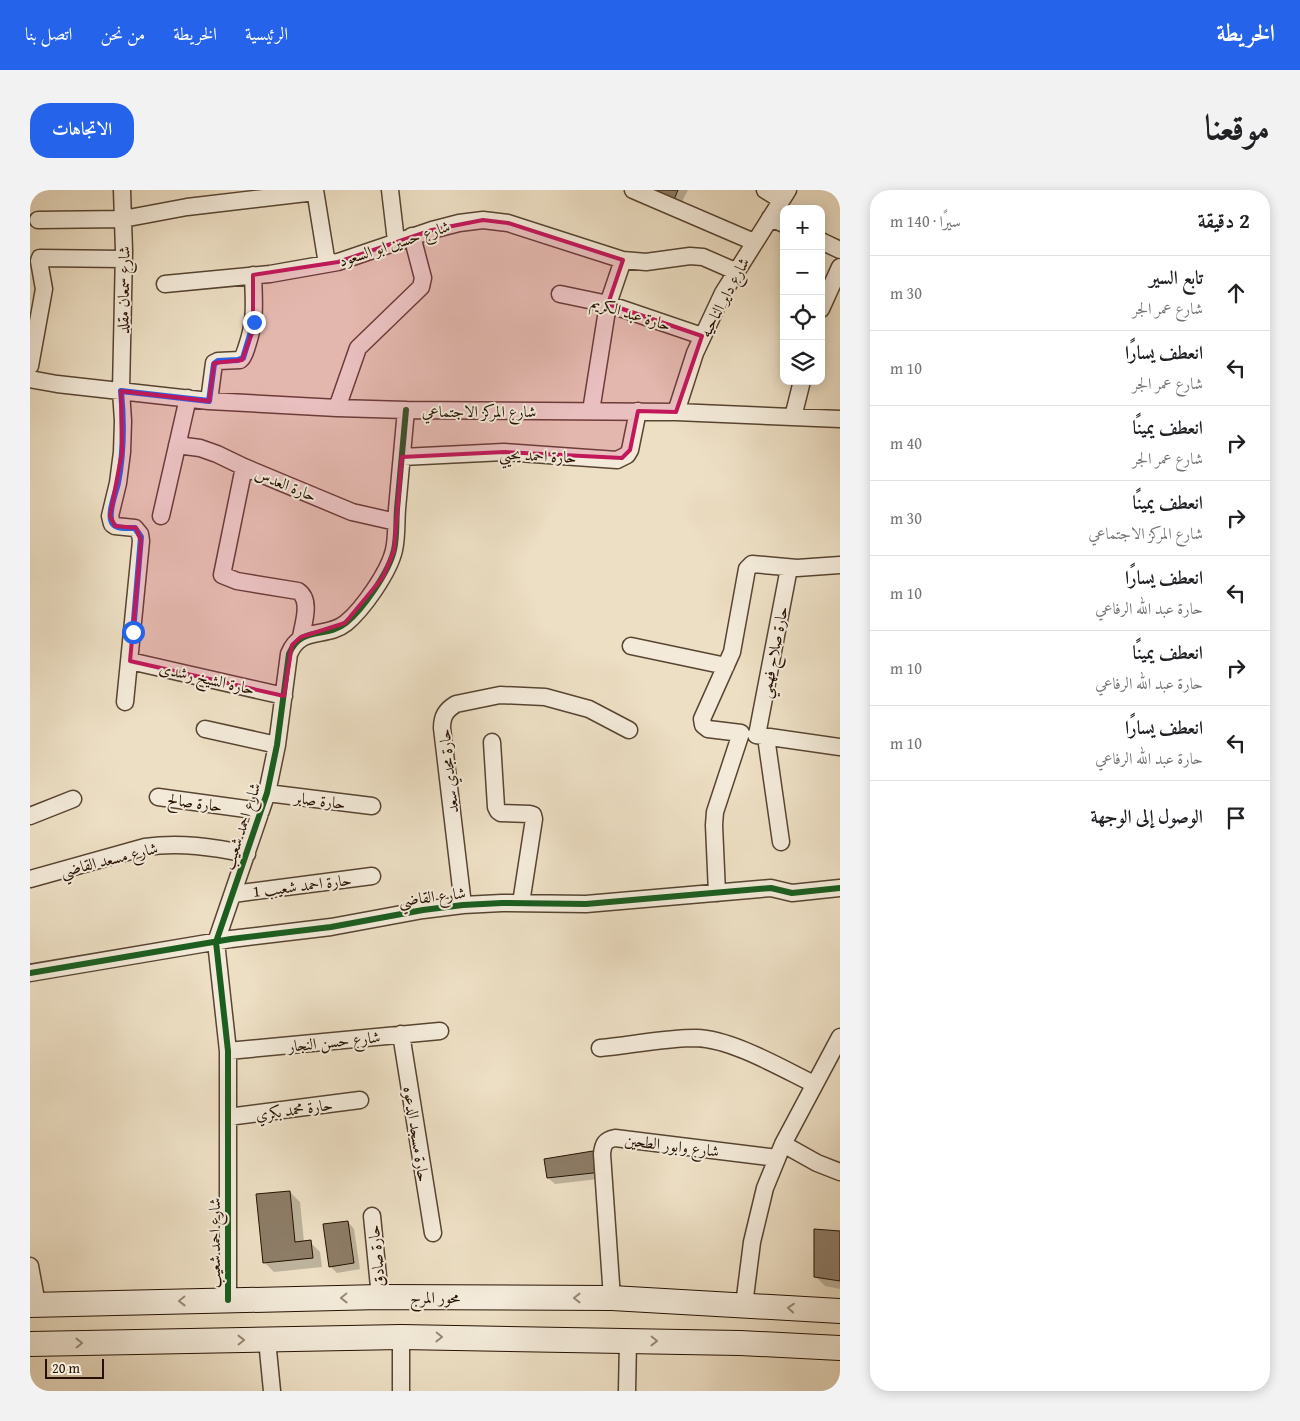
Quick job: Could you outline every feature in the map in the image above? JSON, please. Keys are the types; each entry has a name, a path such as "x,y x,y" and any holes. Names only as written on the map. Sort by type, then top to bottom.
{"main road":[{"name":"محور المرج","path":"33,1304 380,1297 612,1298 840,1311"},
{"path":"30,1344 401,1337 740,1343 840,1348"}],"street":[{"name":"شارع سمعان مقلد","path":"122,190 121,391 124,421 118,483 111,520 115,526 135,528 140,534 141,541 130,661"},
{"path":"390,190 396,241"},
{"path":"633,190 754,242"},
{"path":"765,190 785,195"},
{"path":"38,220 123,219 186,207 315,191 327,264"},
{"name":"شارع داير الناحيه","path":"676,412 702,336 723,293 754,242 777,221 785,195"},
{"name":"شارع حسين ابو السعود","path":"165,284 270,274 338,262 412,236 459,223 483,220 508,223 623,260 646,262 690,256 703,257 735,271"},
{"path":"337,408 358,348 421,286 423,278 412,236"},
{"path":"825,243 840,250"},
{"path":"30,366 44,289 40,258 123,259"},
{"path":"591,411 608,304 623,260"},
{"path":"825,300 840,266"},
{"path":"209,401 214,363 238,360 244,357 253,330 253,275"},
{"name":"حارة عبد الكريم","path":"560,294 608,304 702,336"},
{"name":"شارع المركز الاجتماعي","path":"30,379 57,384 209,401 337,408 638,411 840,419"},
{"path":"793,417 801,385"},
{"path":"161,516 188,398"},
{"path":"244,467 222,575 237,581 298,591 302,594 306,604 301,637 335,629 345,624 359,609 383,577 394,551 406,410"},
{"name":"حارة احمد يحيي","path":"402,457 504,452 617,460 627,455 630,450 638,411"},
{"name":"حارة العدس","path":"177,445 200,448 217,454 352,512 396,522"},
{"path":"840,565 789,568 752,564 748,567 736,634 726,666 702,716 702,722 708,729 840,747"},
{"name":"حارة صلاح فهمي","path":"755,735 789,568"},
{"name":"شارع احمد شعيب","path":"228,1300 228,1052 216,942 267,793 277,745 289,654 292,645 301,637"},
{"path":"631,646 726,666"},
{"path":"125,702 130,661"},
{"name":"حارة الشيخ رشدى","path":"130,661 284,696"},
{"name":"حارة مجدي سعد","path":"463,905 442,728 445,714 450,708 456,704 500,695 545,697 589,709 629,730"},
{"path":"205,729 277,745"},
{"path":"755,735 781,842"},
{"path":"717,893 715,812 755,735"},
{"path":"492,742 496,808 502,813 530,814 533,815 534,819 521,903"},
{"name":"حارة صابر","path":"267,793 372,806"},
{"name":"حارة صالح","path":"158,796 261,811"},
{"path":"30,816 73,799"},
{"name":"شارع مسعد القاضي","path":"30,879 162,844 210,848 247,854"},
{"name":"حارة احمد شعيب 1","path":"233,894 372,876"},
{"name":"شارع القاضي","path":"30,974 231,939 330,927 395,914 463,905 521,903 586,904 771,888 792,893 840,888"},
{"name":"شارع حسن النجار","path":"228,1052 440,1030"},
{"name":"حارة مسجد الدعوه","path":"401,1034 433,1233"},
{"path":"744,1305 752,1242 765,1188 780,1151 840,1037"},
{"path":"600,1048 697,1038 717,1041 736,1047 814,1084"},
{"name":"حارة محمد بكري","path":"228,1117 360,1100"},
{"name":"شارع وابور الطحين","path":"612,1298 602,1154 604,1142 614,1138 780,1151"},
{"path":"780,1151 840,1172"},
{"name":"حارة صادق","path":"372,1216 380,1297"},
{"path":"30,1266 33,1304"},
{"path":"401,1337 401,1391"},
{"path":"267,1340 272,1391"},
{"path":"627,1391 628,1341"}],"highlighted area":[{"path":"483,220 508,223 623,260 608,304 702,336 676,412 638,411 630,450 622,458 504,452 402,457 394,551 383,577 345,623 301,637 292,645 284,696 130,661 141,541 136,528 115,526 110,516 122,452 121,391 209,401 214,363 242,360 253,330 253,275 338,262 432,230"}],"building":[{"path":"650,190 678,190 673,202"},
{"path":"599,1150 602,1172 547,1178 544,1159"},
{"path":"290,1191 295,1242 311,1240 313,1258 263,1263 256,1194"},
{"path":"348,1221 354,1263 329,1267 323,1224"},
{"path":"814,1229 840,1231 840,1281 814,1277"}],"cycle path":[{"path":"228,1300 228,1051 216,942 267,793 277,745 289,654 300,639 338,628 353,617 374,590 391,559 396,540 406,410"},
{"path":"30,973 231,939 331,927 423,910 463,905 502,903 586,904 771,888 792,893 840,888"}],"route":[{"path":"133,632 141,537 135,528 112,524 110,516 118,483 122,452 124,421 121,391 209,401 214,364 218,361 240,360 243,358 254,322"}]}
